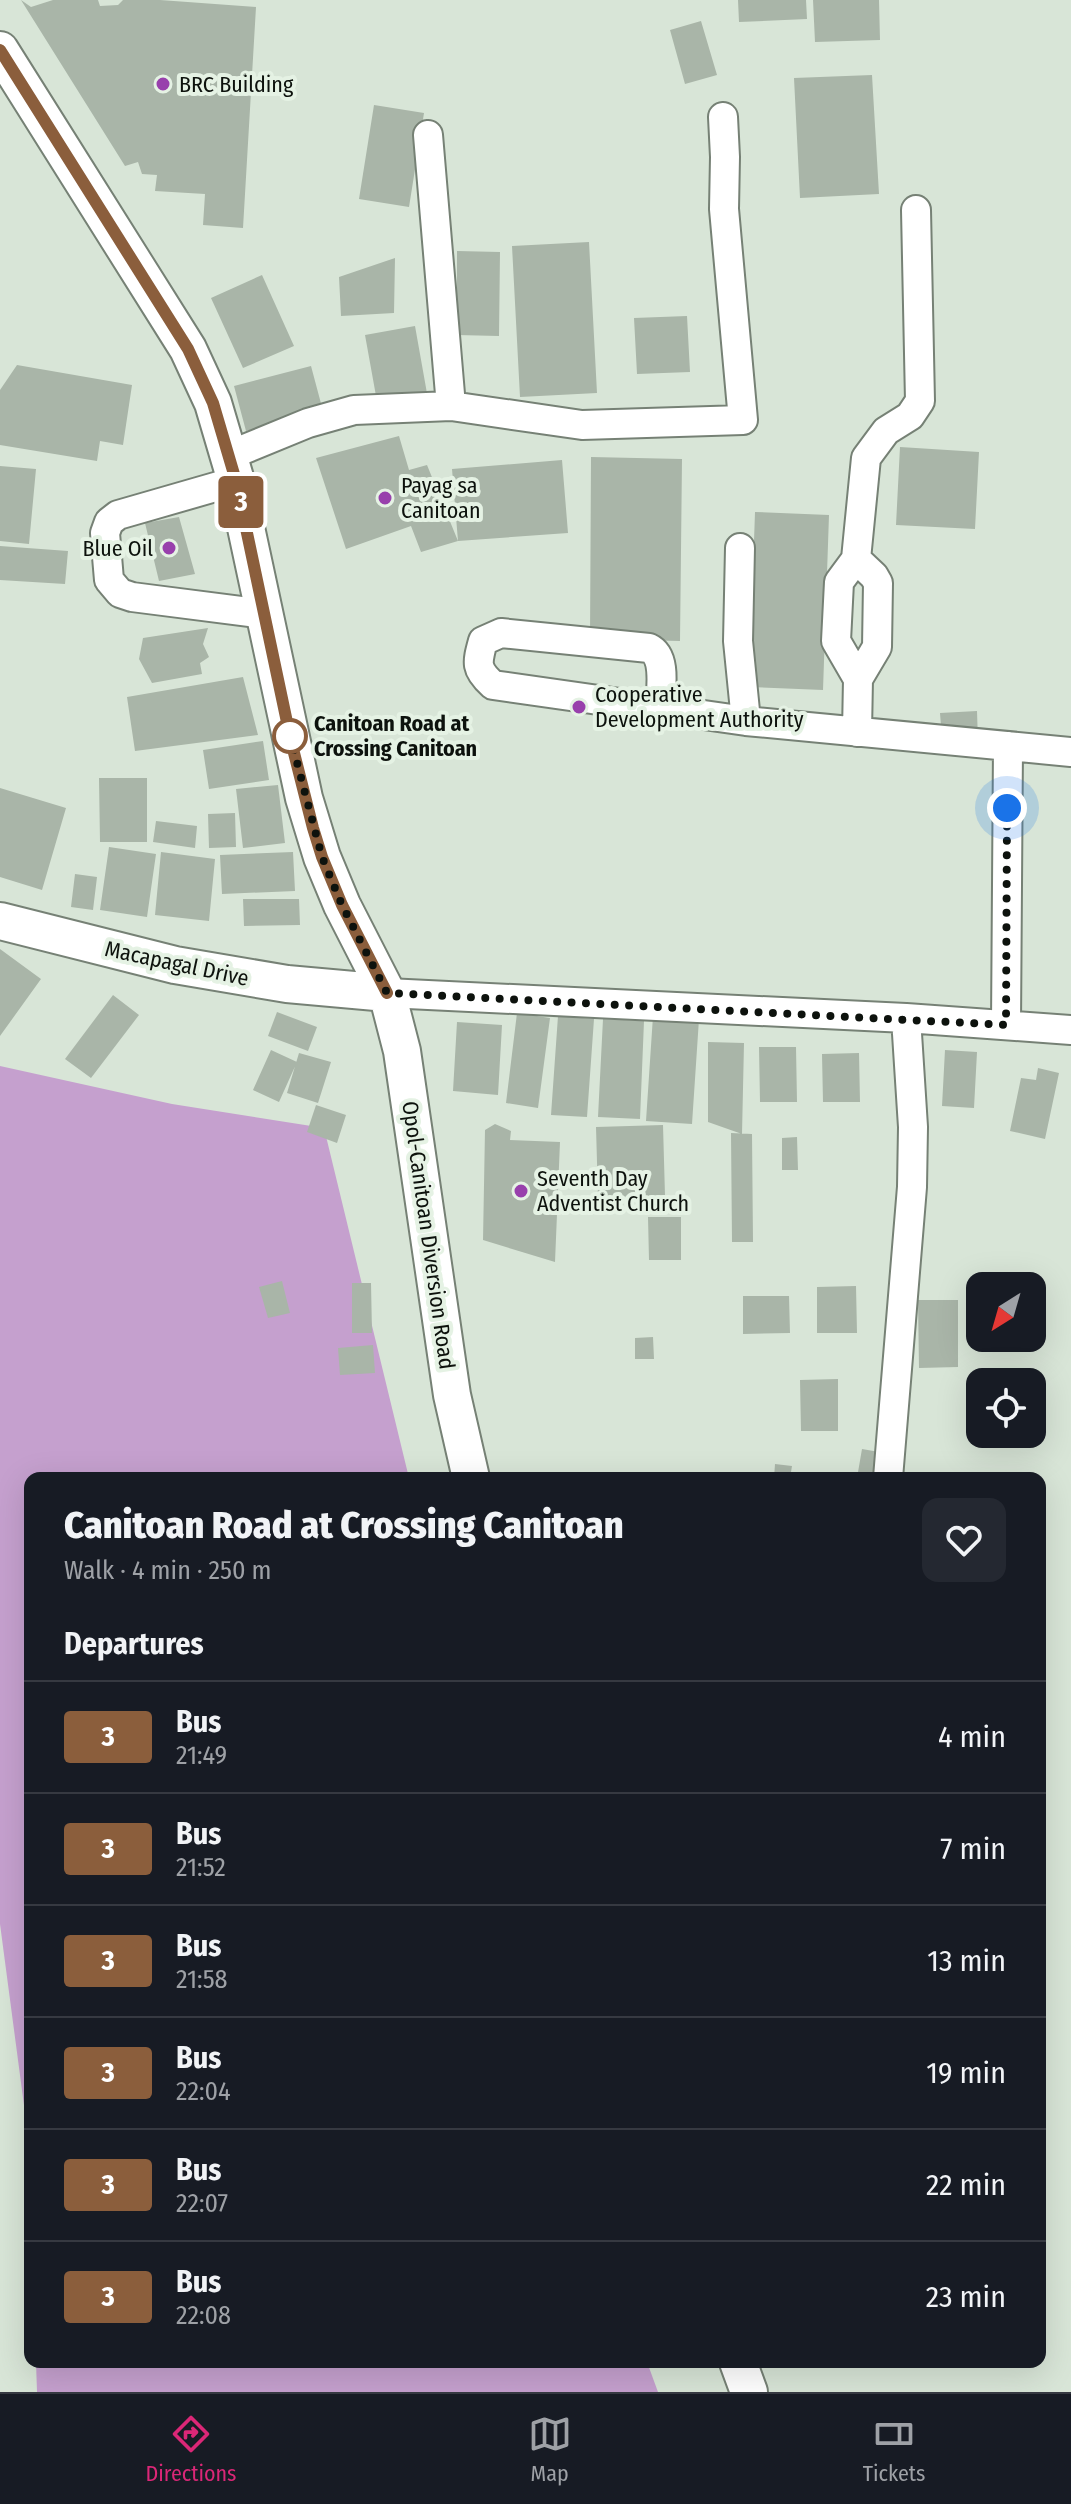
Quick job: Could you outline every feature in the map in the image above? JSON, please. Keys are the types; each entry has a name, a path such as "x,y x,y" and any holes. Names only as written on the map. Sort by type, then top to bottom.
{"main road":[{"name":"Opol-Canitoan Diversion Road","path":"0,50 188,349 213,403 233,468 291,741 322,857 372,992 402,1051 452,1395 470,1472"},
{"name":"Macapagal Drive","path":"0,921 175,965 287,984 372,992"},
{"path":"740,2368 749,2392"}],"street":[{"path":"265,614 120,593 109,580 105,533 109,522 118,515 233,468 308,423 354,410 451,406 582,425 743,420 724,209 723,117"},
{"path":"428,135 451,406"},
{"path":"858,679 836,641 839,582 856,559 866,458 886,431 910,416 920,401 916,210"},
{"path":"740,548 738,641 746,721"},
{"path":"856,559 878,583 877,647 858,679 857,732"},
{"path":"660,710 661,660 656,651 649,648 501,633 483,641 478,659 481,674 493,685 660,710 746,721 1071,752"},
{"path":"1006,1025 1008,746"},
{"path":"372,992 906,1018 1071,1030"},
{"path":"888,1472 912,1187 913,1127 906,1018"}],"shaded area":[{"path":"0,1066 172,1104 324,1128 408,1472 24,1472 24,2105 0,1924"},
{"path":"36,2368 649,2368 658,2392 37,2392"}],"building":[{"name":"BRC Building","path":"21,0 31,7 53,0 98,0 100,6 118,5 123,0 160,0 256,7 243,228 203,225 205,194 155,191 157,175 142,174 138,162 125,166"},
{"path":"738,0 806,0 807,19 739,22"},
{"path":"813,0 879,0 880,40 815,42"},
{"path":"701,21 717,75 685,84 670,30"},
{"path":"872,75 879,194 800,198 794,78"},
{"path":"374,105 424,113 409,207 359,199"},
{"path":"589,242 597,393 520,397 512,246"},
{"path":"457,251 500,252 499,336 457,335"},
{"path":"395,258 394,313 341,316 339,277"},
{"path":"262,275 294,346 243,368 211,298"},
{"path":"687,316 690,372 637,374 634,318"},
{"path":"415,326 428,399 378,407 365,335"},
{"path":"17,365 132,385 123,445 100,441 97,461 0,445 0,390"},
{"path":"311,366 323,411 246,431 234,386"},
{"name":"Payag sa Canitoan","path":"399,436 409,470 427,465 458,541 421,552 411,526 346,549 316,458"},
{"path":"900,447 979,452 975,529 896,525"},
{"path":"591,457 682,459 680,641 590,639"},
{"path":"562,460 568,533 458,541 452,469"},
{"path":"0,466 36,469 29,544 0,541"},
{"path":"755,512 829,515 823,690 749,687"},
{"name":"Blue Oil","path":"179,517 195,574 159,581 145,523"},
{"path":"0,546 68,551 65,584 0,580"},
{"path":"208,628 203,644 209,657 200,663 202,674 152,683 139,659 143,638"},
{"path":"243,677 258,735 135,751 127,697"},
{"path":"977,711 978,742 942,739 940,713"},
{"path":"263,741 269,780 209,789 203,750"},
{"path":"99,778 147,778 147,842 100,842"},
{"path":"278,785 285,843 243,848 236,789"},
{"path":"0,788 66,808 42,890 0,877"},
{"path":"235,813 236,847 209,848 208,814"},
{"path":"156,821 197,826 195,848 153,842"},
{"path":"109,847 156,854 147,917 100,910"},
{"path":"161,852 215,859 209,921 155,915"},
{"path":"293,852 295,891 222,894 220,855"},
{"path":"75,874 97,877 93,910 71,907"},
{"path":"243,899 299,899 300,925 244,926"},
{"path":"0,949 41,979 0,1036"},
{"path":"113,995 139,1015 91,1078 65,1059"},
{"path":"277,1012 317,1027 308,1051 268,1036"},
{"path":"517,1013 550,1018 538,1108 506,1103"},
{"path":"558,1016 594,1019 587,1117 551,1115"},
{"path":"653,1016 699,1019 692,1124 646,1121"},
{"path":"603,1019 644,1021 640,1119 598,1117"},
{"path":"457,1022 502,1025 498,1095 453,1091"},
{"path":"708,1042 744,1043 742,1134 708,1122"},
{"path":"759,1047 796,1047 797,1102 760,1102"},
{"path":"271,1050 297,1062 279,1102 253,1090"},
{"path":"945,1050 977,1052 974,1108 942,1106"},
{"path":"299,1053 331,1062 318,1103 287,1093"},
{"path":"859,1053 860,1102 823,1102 822,1054"},
{"path":"1038,1068 1059,1073 1045,1139 1010,1131 1021,1078 1036,1080"},
{"path":"316,1105 346,1115 337,1143 307,1132"},
{"name":"Seventh Day Adventist Church","path":"495,1124 511,1131 510,1140 560,1142 555,1262 483,1240 485,1130"},
{"path":"663,1125 665,1196 598,1197 596,1127"},
{"path":"731,1133 752,1134 753,1242 732,1242"},
{"path":"797,1137 798,1170 782,1170 782,1138"},
{"path":"648,1217 681,1217 681,1260 649,1260"},
{"path":"282,1281 290,1313 268,1318 259,1287"},
{"path":"352,1283 371,1283 372,1333 352,1333"},
{"path":"856,1286 857,1333 817,1333 817,1287"},
{"path":"743,1296 789,1296 790,1333 743,1334"},
{"path":"918,1300 958,1300 958,1367 919,1368"},
{"path":"653,1337 654,1359 635,1359 635,1338"},
{"path":"373,1345 375,1373 340,1375 338,1348"},
{"path":"838,1379 838,1431 801,1431 800,1380"},
{"path":"862,1449 885,1453 882,1472 858,1472"},
{"path":"775,1464 792,1466 791,1472 774,1472"}],"bus line":[{"name":"3","path":"0,50 188,349 213,403 236,481 304,798 322,857 342,905 387,993"}],"place":[{"name":"BRC Building","path":"163,84"},
{"name":"Payag sa Canitoan","path":"385,498"},
{"name":"Blue Oil","path":"169,548"},
{"name":"Cooperative Development Authority","path":"579,707"},
{"name":"Canitoan Road at Crossing Canitoan","path":"290,736"},
{"name":"Seventh Day Adventist Church","path":"521,1191"}],"route":[{"path":"290,736 322,857 342,905 387,993 1006,1025 1007,808"}]}
